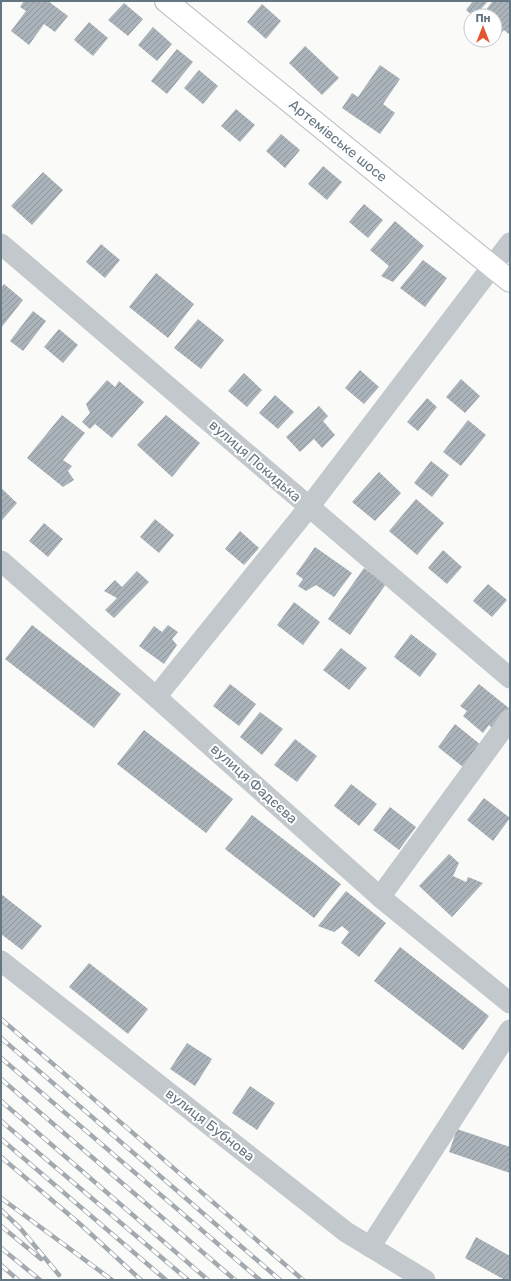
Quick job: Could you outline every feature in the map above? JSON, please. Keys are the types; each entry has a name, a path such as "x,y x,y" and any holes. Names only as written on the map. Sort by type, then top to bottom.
{"main road":[{"name":"Артемівське шосе","path":"166,1 510,280"}],"street":[{"path":"156,697 309,508 510,243"},
{"name":"вулиця Покидька","path":"1,244 510,678"},
{"name":"вулиця Фадєєва","path":"1,561 380,897 510,1003"},
{"path":"380,897 510,719"},
{"name":"вулиця Бубнова","path":"1,961 346,1232 425,1280"},
{"path":"370,1247 510,1030"}],"building":[{"path":"24,1 48,1 68,16 55,32 44,24 29,45 11,31 26,11 20,7"},
{"path":"473,1 488,1 482,8 468,8"},
{"path":"493,1 510,1 510,35 504,30 503,31 503,8 487,8"},
{"path":"124,3 143,19 128,36 108,20"},
{"path":"262,4 281,21 266,39 247,22"},
{"path":"89,22 108,38 93,56 74,40"},
{"path":"153,27 172,44 157,61 138,45"},
{"path":"305,46 339,78 322,95 289,63"},
{"path":"177,49 193,62 167,94 151,81"},
{"path":"380,65 400,79 383,104 395,113 380,134 342,108 352,93 358,97"},
{"path":"199,70 218,86 203,104 184,88"},
{"path":"236,109 255,125 240,142 221,126"},
{"path":"281,134 300,150 285,168 266,151"},
{"path":"323,166 342,182 327,200 308,184"},
{"path":"43,172 63,190 32,225 11,206"},
{"path":"364,204 383,220 368,238 349,222"},
{"path":"395,221 424,246 393,282 381,276 389,266 370,250"},
{"path":"101,244 120,260 105,278 86,262"},
{"path":"423,260 447,278 425,307 400,288"},
{"path":"156,273 194,304 168,338 129,307"},
{"path":"4,284 23,300 1,328 1,288"},
{"path":"33,311 46,321 23,351 10,341"},
{"path":"198,319 224,340 201,369 174,348"},
{"path":"59,329 78,345 63,363 44,347"},
{"path":"360,370 379,387 364,404 345,388"},
{"path":"244,373 262,390 247,407 228,391"},
{"path":"461,379 480,396 465,413 446,397"},
{"path":"107,380 115,387 119,381 144,402 112,438 95,424 90,429 82,422 90,413 86,404"},
{"path":"275,395 294,412 278,429 259,413"},
{"path":"427,398 437,407 418,431 407,422"},
{"path":"319,406 328,416 323,421 335,435 322,448 314,439 300,452 286,437"},
{"path":"62,415 85,433 63,460 72,466 68,471 74,480 63,487 27,458"},
{"path":"166,415 200,443 172,477 137,445"},
{"path":"468,420 486,435 461,466 443,452"},
{"path":"431,461 449,475 432,497 414,483"},
{"path":"379,472 401,493 375,521 352,502"},
{"path":"1,488 17,503 2,520 1,519"},
{"path":"416,499 444,523 417,555 389,531"},
{"path":"155,519 174,535 159,553 140,537"},
{"path":"44,523 63,539 48,557 29,541"},
{"path":"240,531 259,548 244,565 225,549"},
{"path":"315,547 352,573 334,597 316,585 306,591 298,586 303,579 296,574"},
{"path":"443,550 462,567 447,584 428,568"},
{"path":"364,568 386,584 350,635 328,619"},
{"path":"137,571 149,582 114,618 105,610 117,598 104,591 115,580 122,587"},
{"path":"488,584 507,600 492,617 473,601"},
{"path":"294,602 320,622 303,645 277,625"},
{"path":"32,625 121,694 94,728 5,659"},
{"path":"168,625 178,632 172,639 177,645 164,664 139,646 154,626 162,632"},
{"path":"411,634 437,654 420,677 394,657"},
{"path":"341,648 367,668 349,690 323,670"},
{"path":"230,684 256,704 239,726 213,706"},
{"path":"479,684 510,709 493,729 489,725 483,733 463,716 467,711 460,706"},
{"path":"260,712 283,729 262,755 240,737"},
{"path":"455,724 481,745 463,767 438,747"},
{"path":"144,730 233,799 206,833 117,764"},
{"path":"295,739 317,756 297,782 274,765"},
{"path":"351,784 377,804 359,826 334,806"},
{"path":"484,798 510,818 493,841 467,820"},
{"path":"390,807 416,827 399,850 373,830"},
{"path":"252,815 341,884 314,918 225,849"},
{"path":"449,854 459,863 453,876 466,882 468,877 483,883 452,917 419,886"},
{"path":"346,891 386,923 359,957 341,943 349,932 342,926 334,932 318,926"},
{"path":"1,894 42,926 22,950 1,934"},
{"path":"400,947 489,1016 463,1050 374,981"},
{"path":"89,963 148,1009 128,1034 69,987"},
{"path":"187,1043 212,1059 195,1086 170,1069"},
{"path":"250,1086 275,1103 257,1130 232,1113"},
{"path":"457,1129 510,1147 510,1173 449,1152"},
{"path":"476,1237 510,1256 510,1280 505,1280 465,1258"}],"railway":[{"path":"1,1019 303,1280"},
{"path":"1,1038 280,1280"},
{"path":"1,1058 260,1280"},
{"path":"1,1079 235,1280"},
{"path":"1,1101 208,1280"},
{"path":"1,1121 188,1280"},
{"path":"1,1139 166,1280"},
{"path":"1,1157 80,1224 141,1280"},
{"path":"1,1198 112,1280"},
{"path":"1,1210 20,1228 59,1275"},
{"path":"1,1226 41,1259"},
{"path":"1,1248 40,1280"},
{"path":"1,1265 18,1280"}]}
